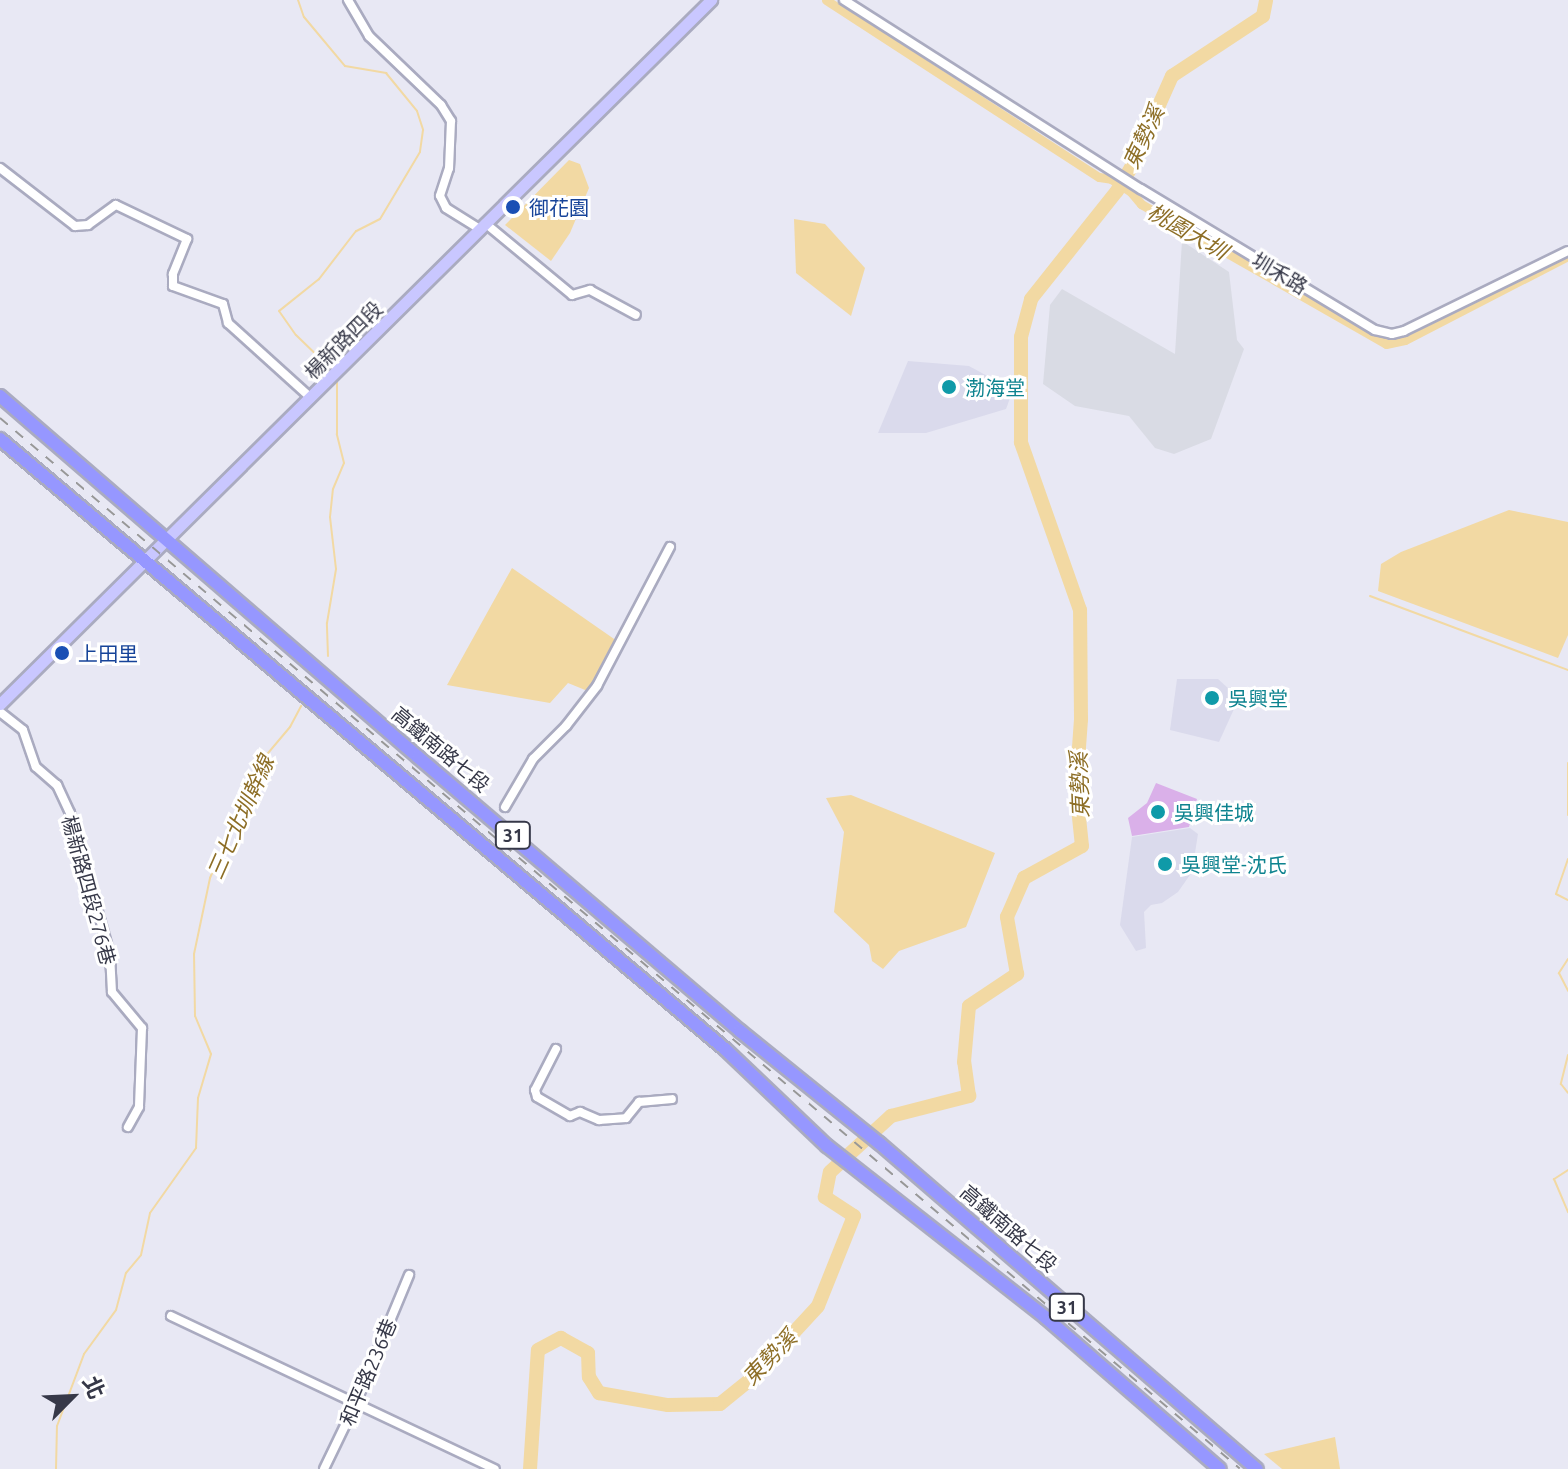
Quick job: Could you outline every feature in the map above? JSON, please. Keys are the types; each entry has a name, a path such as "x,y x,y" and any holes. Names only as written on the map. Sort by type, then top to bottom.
{"main road":[{"name":"楊新路四段","path":"0,704 711,0"},
{"name":"高鐵南路七段","path":"0,396 418,757 819,1086 861,1128 1257,1469"},
{"name":"31","path":"0,439 145,563 408,779 851,1166 960,1248 1220,1469"}],"street":[{"path":"348,0 369,36 441,105 451,121 449,168 440,196 446,208 482,226 572,295 590,290 636,315"},
{"name":"圳禾路","path":"844,0 1136,186 1375,330 1392,334 1404,331 1568,251"},
{"path":"0,168 75,226 88,225 116,205 187,239 173,274 173,286 223,304 228,323 311,398"},
{"path":"505,807 533,759 566,726 597,686 670,547"},
{"name":"楊新路四段276巷","path":"0,712 23,730 36,767 57,785 64,799 85,859 110,954 112,992 142,1028 139,1107 128,1127"},
{"path":"556,1049 535,1090 537,1097 570,1116 580,1112 599,1120 626,1118 639,1102 672,1099"},
{"name":"和平路236巷","path":"324,1469 355,1405 409,1275"},
{"path":"171,1316 495,1469"}],"shaded area":[{"path":"569,160 580,164 589,188 570,233 551,261 505,225"},
{"path":"794,219 825,224 865,268 851,316 796,273"},
{"path":"1182,241 1229,272 1237,340 1244,349 1211,439 1174,454 1155,448 1129,416 1075,406 1043,384 1050,305 1062,289 1175,354"},
{"path":"908,361 969,366 1013,390 1006,409 926,433 878,433"},
{"path":"1509,510 1568,522 1568,635 1558,658 1378,591 1381,564 1401,552"},
{"path":"512,568 617,641 590,692 568,683 550,703 447,685"},
{"path":"1177,679 1218,679 1239,698 1219,742 1170,730"},
{"path":"1156,783 1197,799 1189,827 1132,836 1128,818 1147,803"},
{"path":"851,795 995,853 966,927 899,951 883,969 872,961 869,945 834,912 844,832 826,798"},
{"path":"1190,828 1198,834 1192,872 1178,892 1162,903 1151,905 1144,912 1146,948 1136,951 1120,925 1132,837"},
{"path":"1335,1437 1340,1469 1282,1469 1264,1454"}],"waterway":[{"name":"三七北圳幹線","path":"298,0 304,17 345,66 386,73 417,111 423,130 420,152 380,219 356,231 319,279 279,311 296,335 330,368"},
{"name":"桃園大圳","path":"826,0 1099,177 1111,179 1131,192 1141,204 1386,344 1405,340 1568,256"},
{"name":"東勢溪","path":"530,1469 538,1350 561,1338 588,1353 589,1377 599,1393 668,1405 720,1404 750,1380 818,1306 854,1216 825,1197 830,1172 891,1116 969,1096 964,1062 969,1006 1017,974 1007,917 1024,878 1082,846 1076,789 1081,719 1080,610 1021,442 1021,337 1031,299 1117,191 1131,168 1172,76 1263,16 1266,0"},
{"name":"三七北圳幹線","path":"328,656 327,623 336,569 330,517 333,489 344,463 337,434 337,381"},
{"path":"1370,596 1568,670"},
{"name":"三七北圳幹線","path":"56,1469 57,1426 84,1354 116,1310 126,1273 141,1255 150,1213 196,1148 198,1098 211,1054 195,1016 194,954 210,878 258,765 290,727 301,706"},
{"path":"1568,763 1568,815"},
{"path":"1568,859 1556,894 1568,900"},
{"path":"1568,959 1559,973 1568,991"},
{"path":"1568,1055 1561,1084 1568,1093"},
{"path":"1568,1170 1554,1179 1568,1212"}],"railway":[{"path":"0,418 1240,1469"}],"place":[{"name":"御花園","path":"513,207"},
{"name":"渤海堂","path":"949,387"},
{"name":"上田里","path":"62,653"},
{"name":"吳興堂","path":"1212,698"},
{"name":"吳興佳城","path":"1158,812"},
{"name":"吳興堂-沈氏","path":"1165,864"}]}
